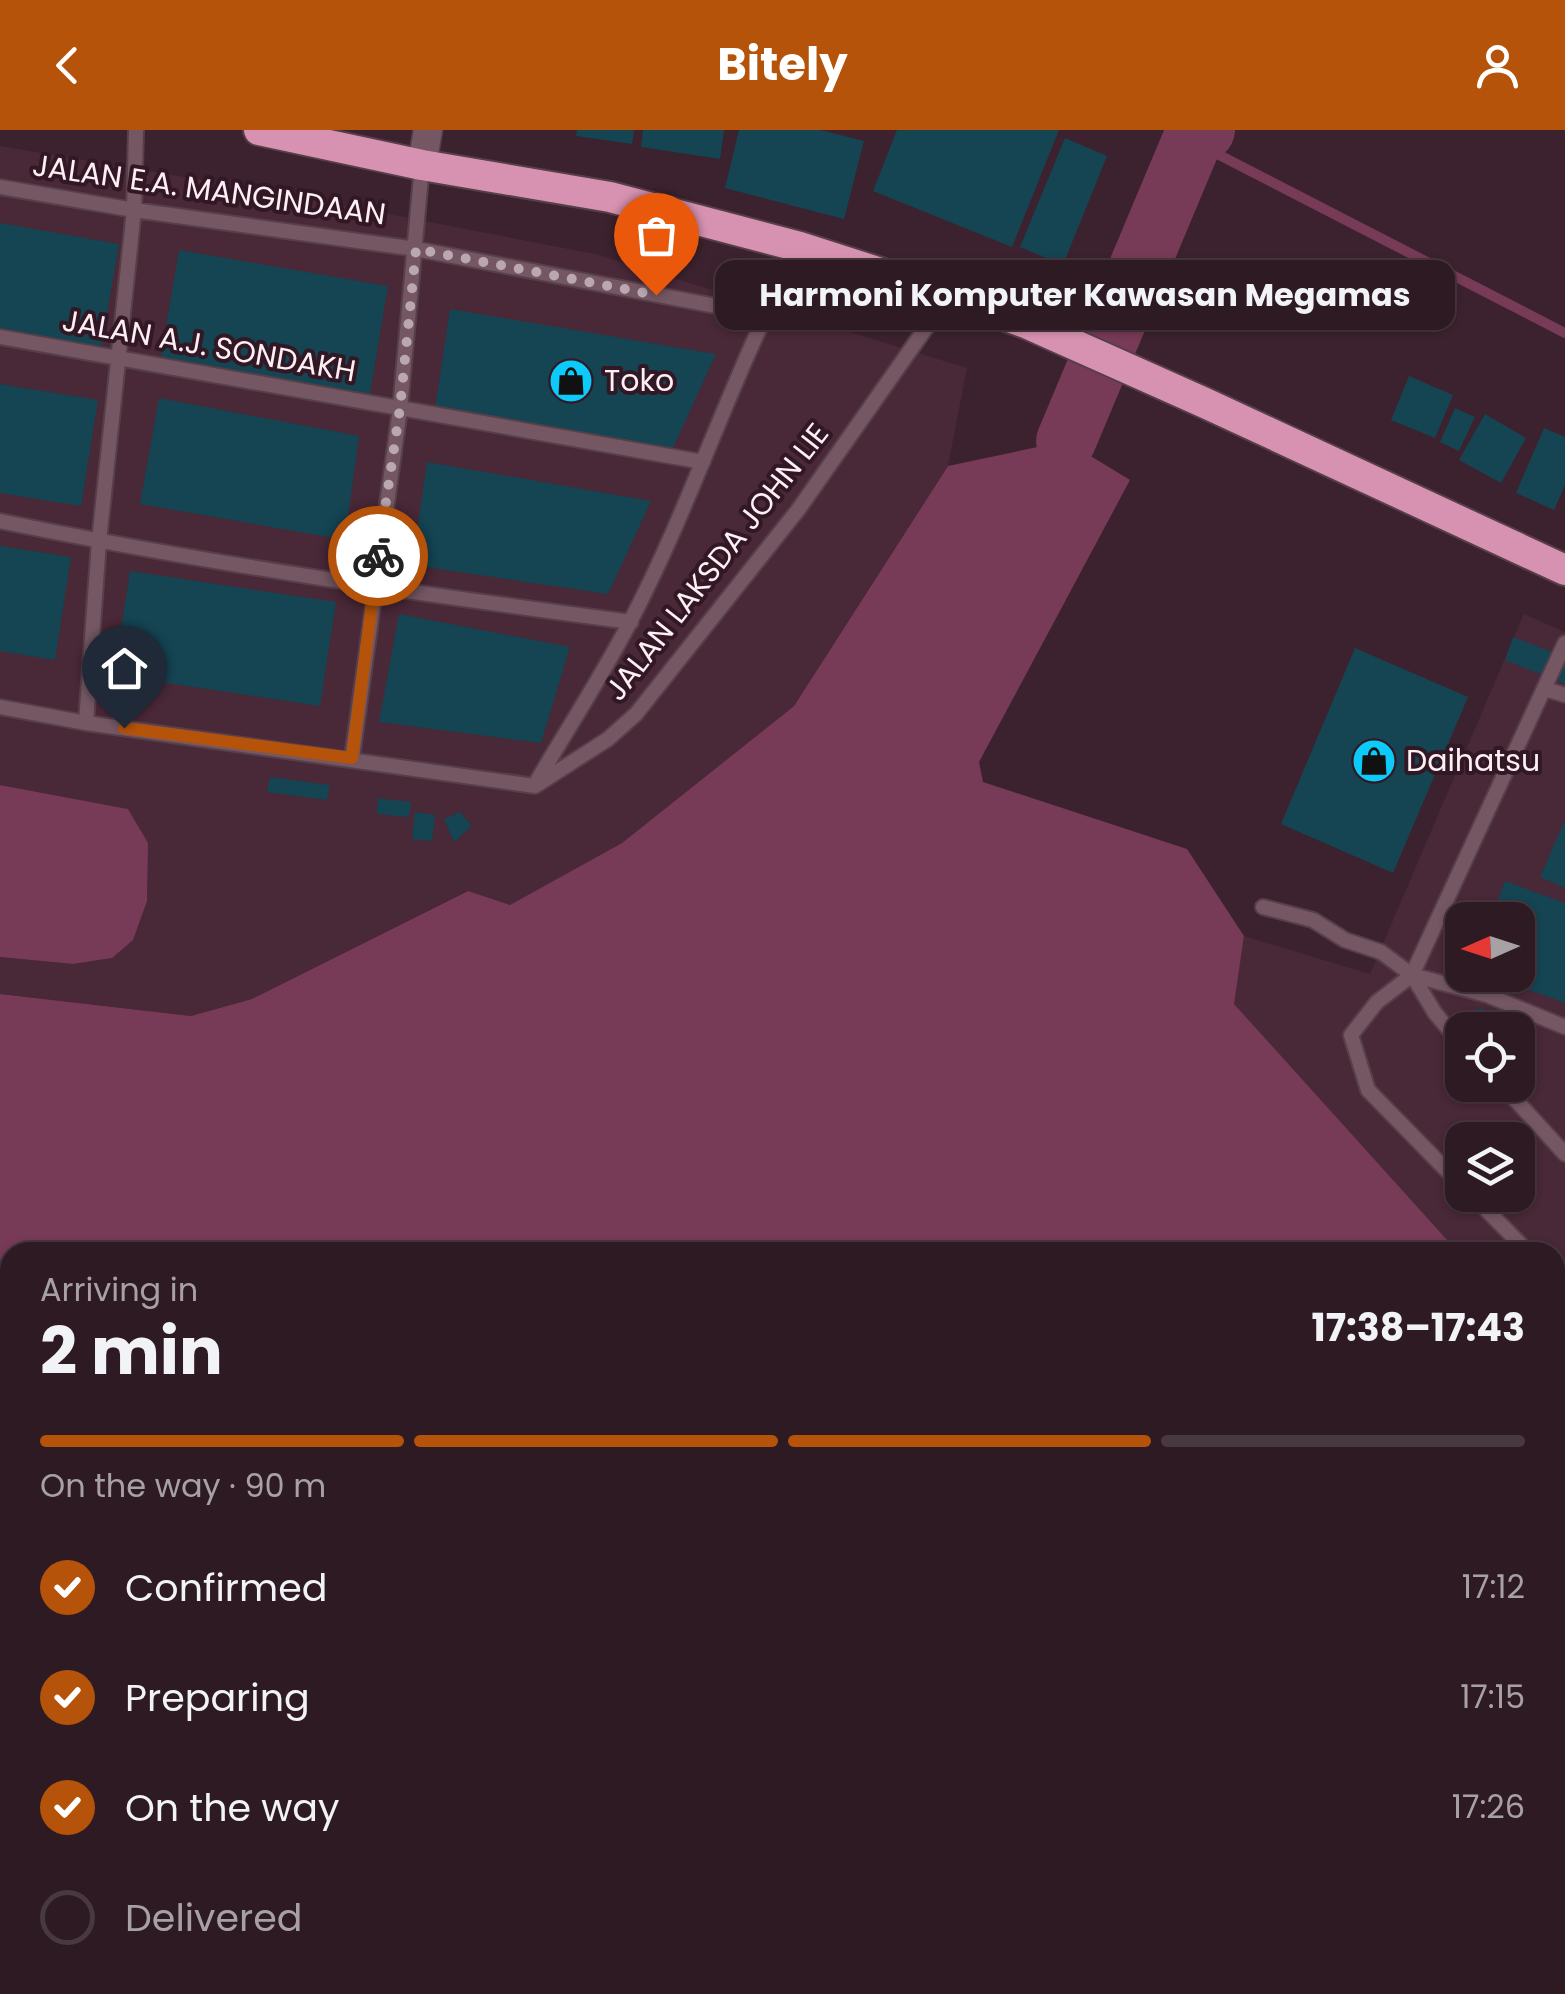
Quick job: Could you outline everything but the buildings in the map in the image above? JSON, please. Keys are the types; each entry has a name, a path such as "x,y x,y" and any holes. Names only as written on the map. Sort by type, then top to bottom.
{"highway":[{"path":"259,130 422,165 610,198 800,246 949,295 1205,402 1565,570"}],"street":[{"path":"422,165 428,130"}],"lane":[{"path":"86,723 98,542 134,210 136,130"},
{"path":"352,758 400,408 422,165"},
{"name":"JALAN E.A. MANGINDAAN","path":"0,187 416,249 765,311"},
{"path":"0,707 86,723 534,786 631,622 765,311 800,246"},
{"name":"JALAN LAKSDA JOHN LIE","path":"534,786 608,739 644,705 798,510 949,295"},
{"name":"JALAN A.J. SONDAKH","path":"0,336 703,462"},
{"path":"0,521 98,542 373,588 631,622"},
{"path":"1445,1169 1368,1090 1351,1035 1377,1002 1412,975 1565,643"},
{"path":"1548,683 1565,696"},
{"path":"1263,908 1313,920 1345,940 1382,952 1412,975 1445,1025"},
{"path":"1412,975 1487,995 1565,1028"},
{"path":"1518,1102 1565,1154"},
{"path":"1489,1212 1518,1242"}],"shaded area":[{"path":"0,146 280,193 595,254 967,368 948,466 794,706 622,843 510,906 467,891 252,999 191,1016 0,994 0,957 73,964 112,958 127,809 0,785"},
{"path":"1066,441 1130,480 979,762 983,782 1187,849 1244,936 1234,1004 1449,1242 0,1242 0,994 191,1016 252,999 468,891 510,905 622,843 794,706 948,466"},
{"path":"1524,614 1565,632 1565,1242 1449,1242 1233,1004 1244,936 1370,974"},
{"path":"0,785 128,809 148,843 147,901 133,940 112,958 73,964 0,957"}],"waterway":[{"path":"1066,441 1192,141 1205,130"},
{"path":"1192,141 1565,333"}],"way so far":[{"path":"378,556 400,408 416,249 656,295"}],"place":[{"name":"Harmoni Komputer Kawasan Megamas","path":"656,295"},
{"name":"Toko","path":"571,381"},
{"name":"Daihatsu","path":"1374,761"}],"route":[{"path":"124,728 352,758 378,556"}]}
